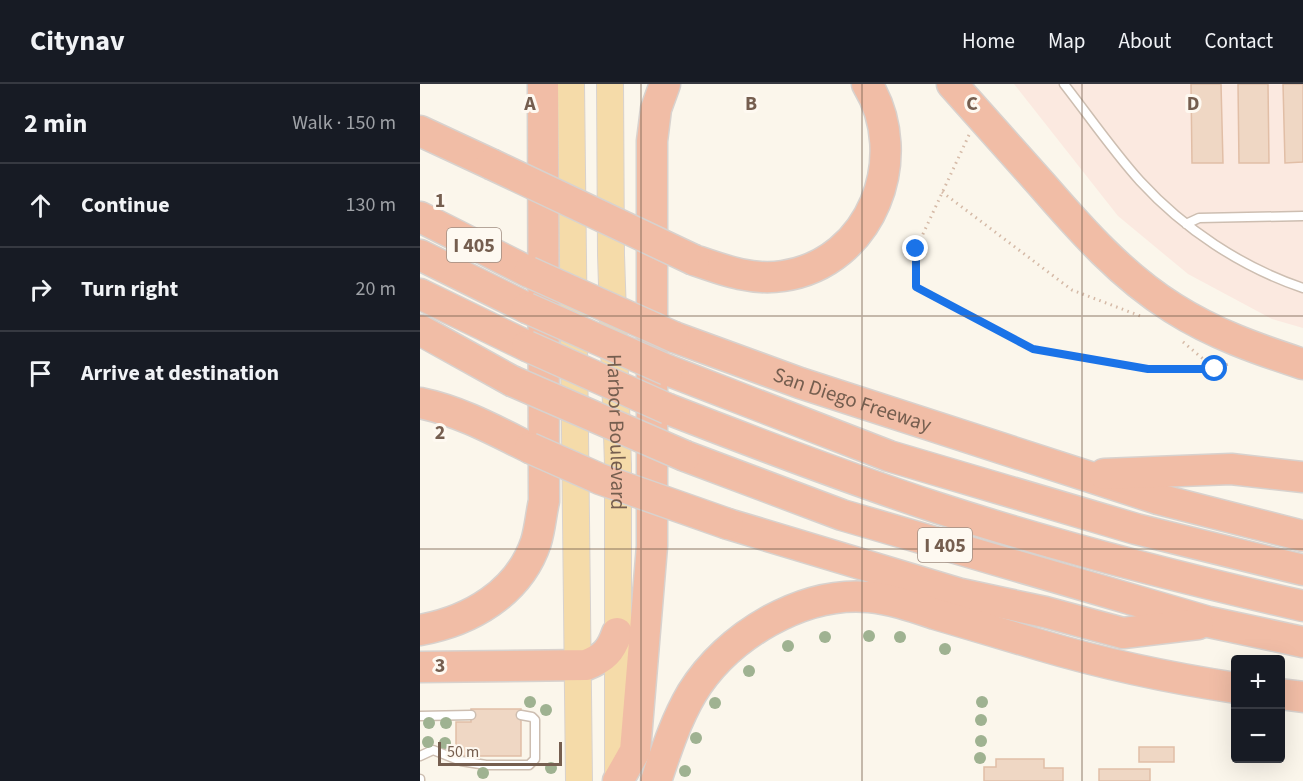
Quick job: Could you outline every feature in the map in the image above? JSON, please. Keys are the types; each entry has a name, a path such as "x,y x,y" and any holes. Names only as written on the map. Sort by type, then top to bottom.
{"highway":[{"path":"420,630 461,619 495,599 520,571 536,541 544,501 543,84"},
{"path":"618,781 635,751 652,546 652,141 656,109 665,84"},
{"path":"420,131 694,260 736,274 784,276 830,257 858,232 874,207 887,161 886,138 881,111 867,84"},
{"path":"952,84 1085,234 1142,286 1172,308 1211,329 1265,352 1303,364"},
{"name":"San Diego Freeway","path":"420,217 529,272 674,337 800,383 1169,502 1303,536"},
{"path":"420,255 527,308 667,370 768,411 923,466 1136,529 1303,570"},
{"path":"420,294 527,346 668,409 819,468 1070,548 1303,606"},
{"name":"I 405","path":"420,330 512,381 685,456 842,515 1209,622 1303,642"},
{"path":"420,403 468,417 600,479 728,524 961,594 1122,633 1209,622"},
{"path":"1083,475 1231,469 1303,477"},
{"path":"656,781 682,711 693,691 718,661 747,636 788,613 850,596 905,605 1044,646 1141,671 1231,687"},
{"path":"420,667 578,666 598,661 606,655 617,633"},
{"path":"1285,695 1303,697"}],"main road":[{"name":"Harbor Boulevard","path":"571,84 579,781"},
{"name":"Harbor Boulevard","path":"610,84 611,255 618,465 618,781"}],"lane":[{"path":"1064,84 1139,180 1186,224 1212,243 1254,267 1303,288"},
{"path":"1186,224 1199,218 1303,216"},
{"path":"420,756 433,750 469,763 529,765 535,759 535,720 532,717 521,715"},
{"path":"420,716 471,716"}],"path":[{"path":"978,114 916,249 916,287 1033,349 1148,369 1215,369 1265,352"},
{"path":"942,192 1072,290 1144,317"},
{"path":"1181,340 1215,369"}],"shaded area":[{"path":"1014,84 1303,84 1303,328 1272,319 1188,274 1118,216"}],"building":[{"path":"1191,84 1221,84 1223,163 1192,163"},
{"path":"1238,84 1268,84 1269,163 1239,163"},
{"path":"1283,84 1303,84 1303,162 1285,163"},
{"path":"471,709 521,709 521,756 456,756 456,722 471,722"},
{"path":"1139,747 1174,747 1174,762 1139,762"},
{"path":"996,759 1044,759 1044,768 1063,768 1063,781 984,781 984,767 996,767"},
{"path":"1099,769 1150,769 1150,781 1099,781"}],"route":[{"path":"916,249 916,287 1033,349 1148,369 1215,369"}]}
